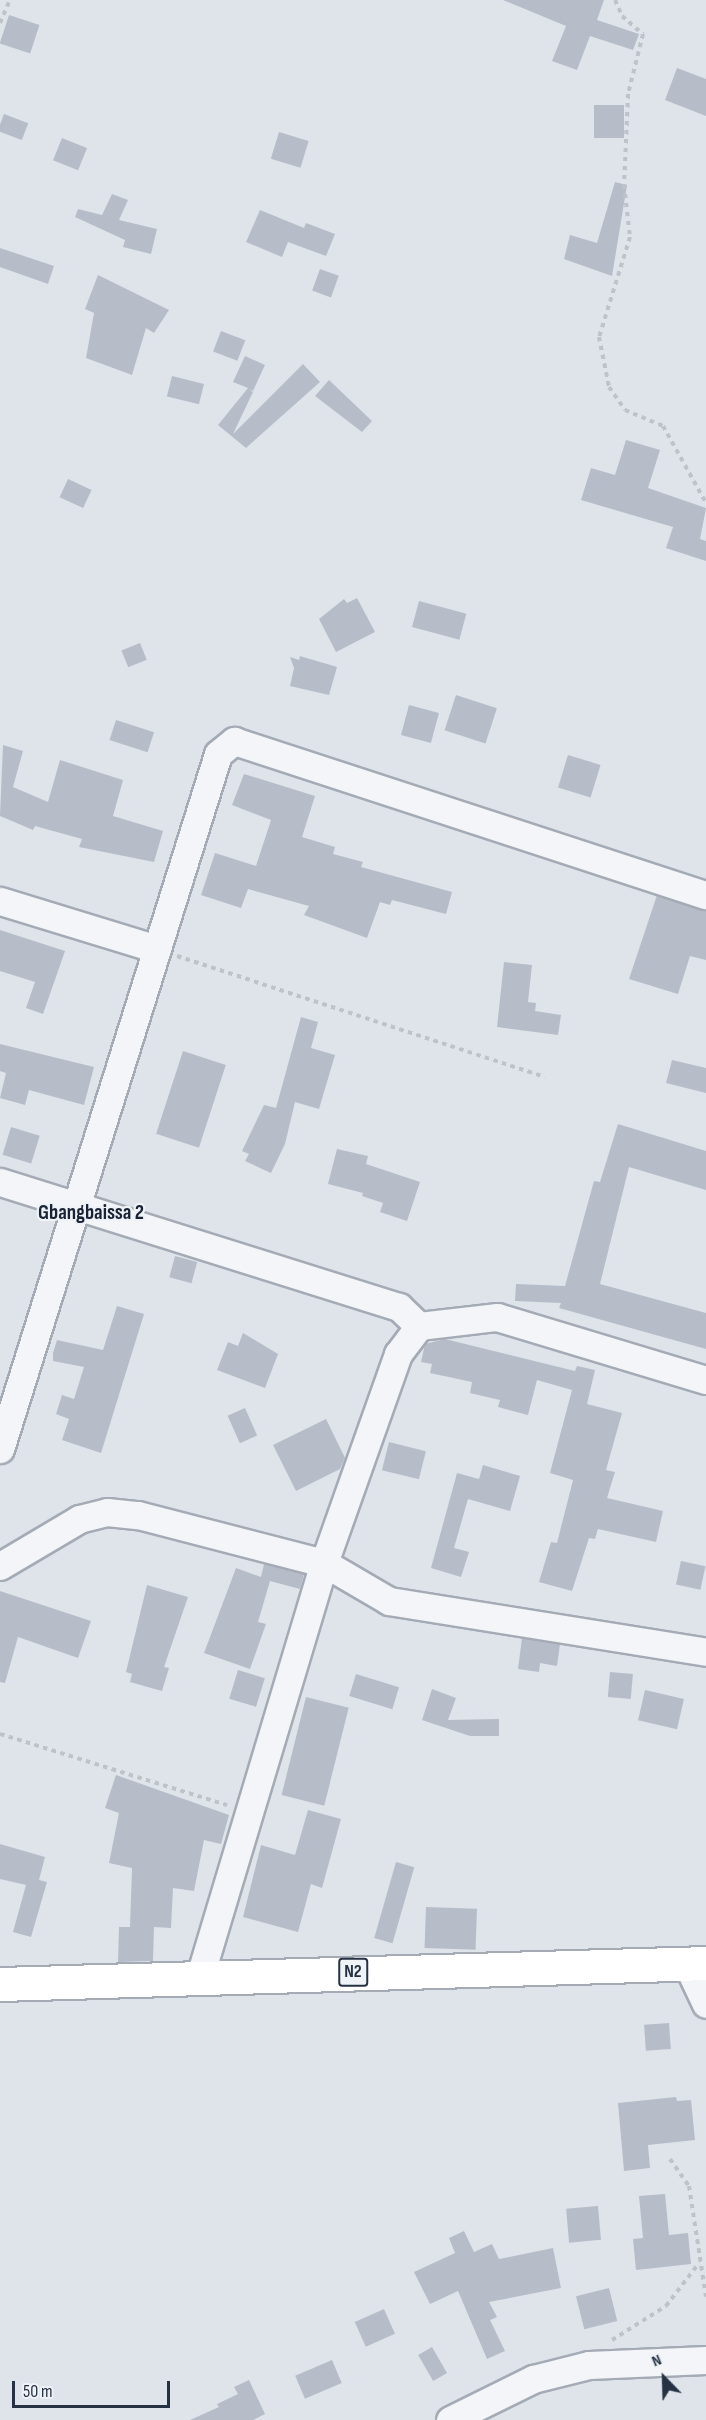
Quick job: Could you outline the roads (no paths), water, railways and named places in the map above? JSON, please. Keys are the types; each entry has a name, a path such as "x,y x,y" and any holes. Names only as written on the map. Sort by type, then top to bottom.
{"highway":[{"name":"N2","path":"0,1984 200,1976 696,1963"}],"street":[{"path":"0,1449 218,754 234,741 706,896"},
{"path":"0,901 157,950"},
{"path":"0,1182 399,1307 419,1326"},
{"path":"200,1976 247,1811 324,1563 398,1354 419,1326 497,1317 706,1380"},
{"path":"0,1566 79,1519 107,1512 138,1515 324,1563 389,1601 706,1652"},
{"path":"696,1963 706,2004"},
{"path":"450,2420 533,2379 589,2365 706,2360"}],"district":[{"name":"Gbangbaissa 2","path":"91,1213"}]}
